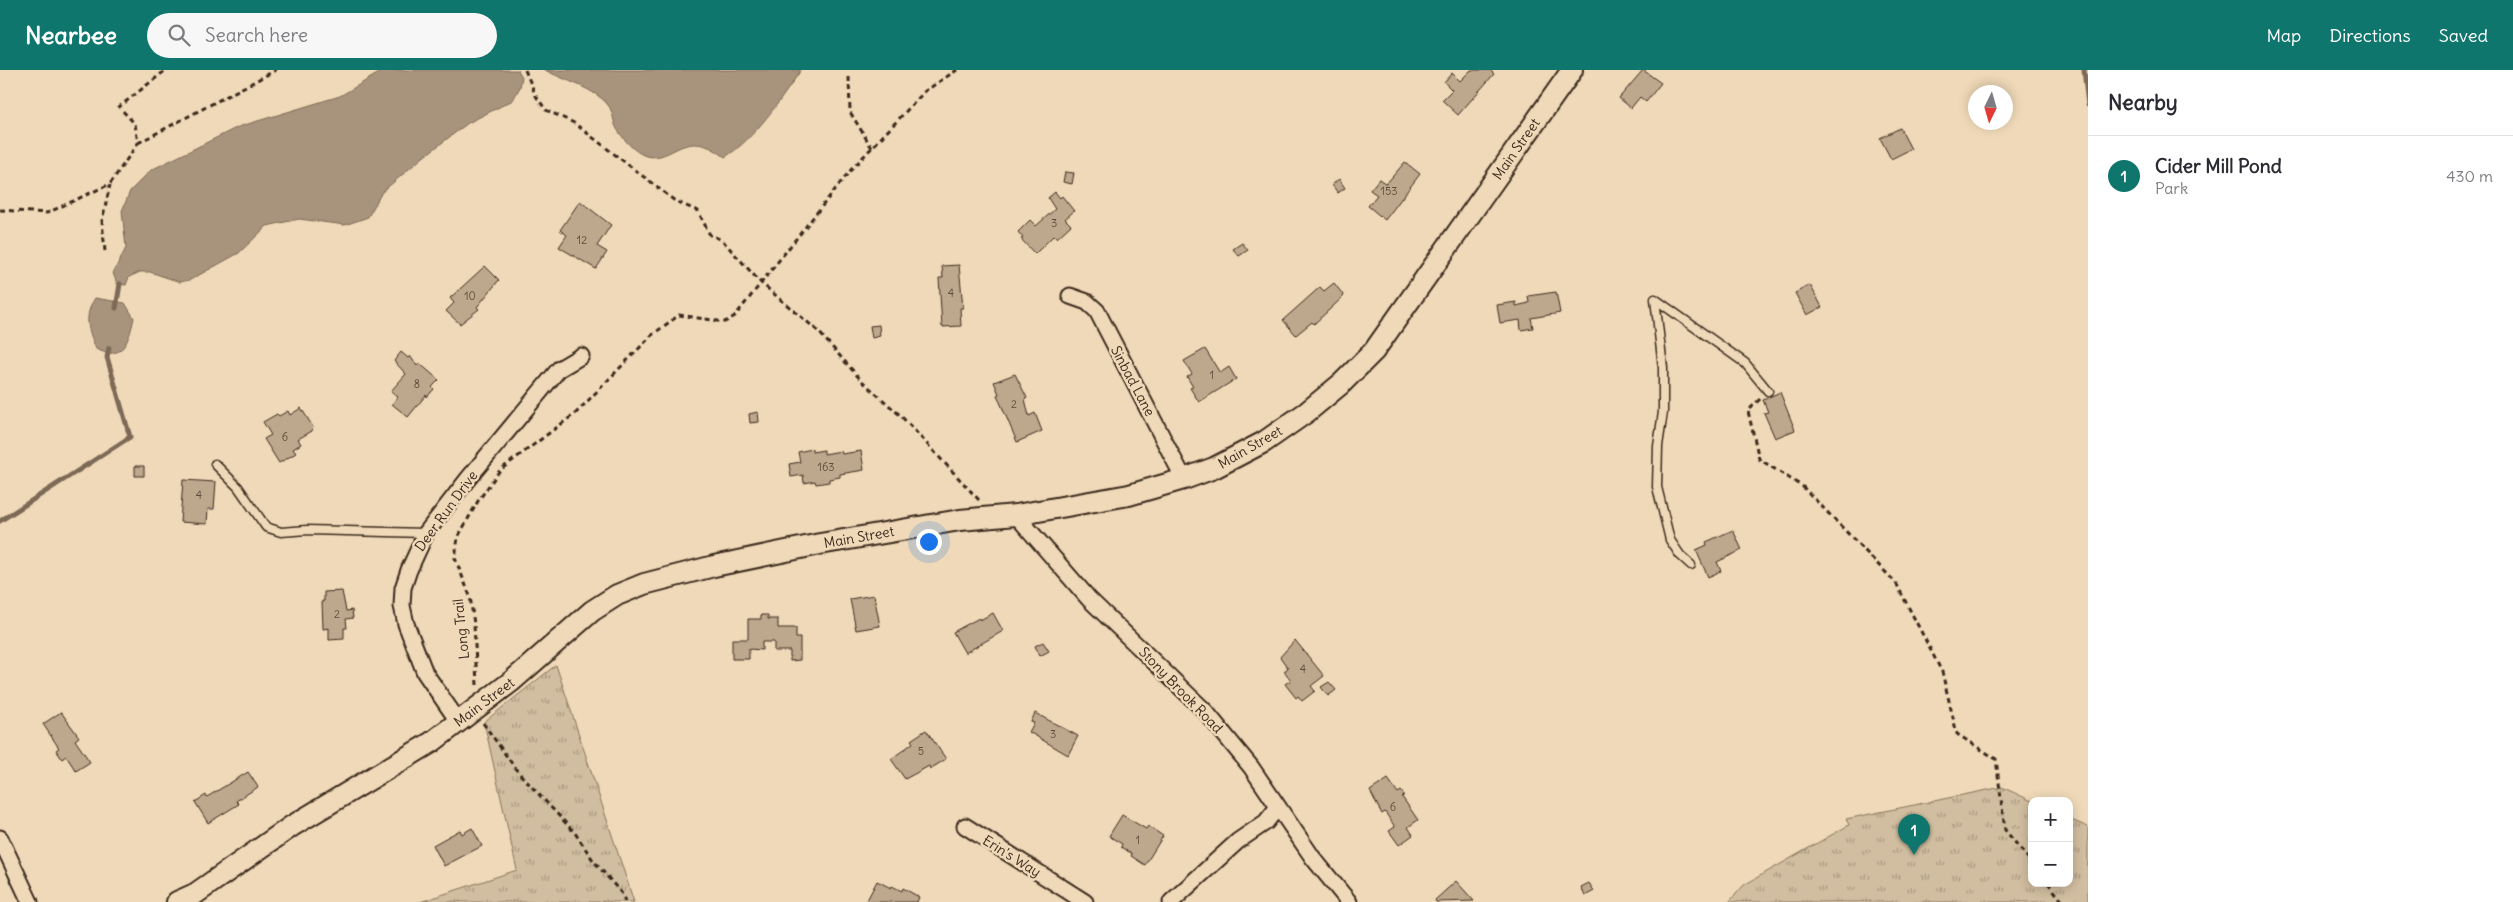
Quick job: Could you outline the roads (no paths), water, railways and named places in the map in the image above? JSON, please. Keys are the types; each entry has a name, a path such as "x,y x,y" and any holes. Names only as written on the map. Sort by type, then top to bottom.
{"main road":[{"name":"Main Street","path":"177,902 195,894 292,826 432,742 482,705 592,611 617,595 644,584 714,566 810,546 960,520 1016,514 1128,494 1184,479 1214,468 1264,442 1307,412 1342,383 1374,351 1572,70"}],"street":[{"name":"Sinbad Lane","path":"1070,296 1086,302 1096,311 1184,479"},
{"name":"Deer Run Drive","path":"458,721 425,673 406,624 402,606 403,588 409,570 426,533 467,480 559,369 581,356"},
{"name":"Stony Brook Road","path":"1016,514 1089,599 1206,712 1251,766 1313,858 1349,902"},
{"path":"1171,902 1238,841 1266,822 1278,807"},
{"name":"Erin's Way","path":"965,826 1085,902"},
{"path":"0,838 30,902"}],"lane":[{"path":"1691,565 1680,555 1670,540 1657,487 1658,446 1663,412 1663,368 1655,299 1745,363 1768,391"},
{"path":"215,464 238,486 266,527 280,532 307,530 426,533"}],"waterway":[{"path":"2084,70 2088,105"},
{"path":"116,308 120,284"},
{"path":"0,521 130,437 107,357 109,348"}],"place":[{"name":"Cider Mill Pond","path":"1914,855"}]}
